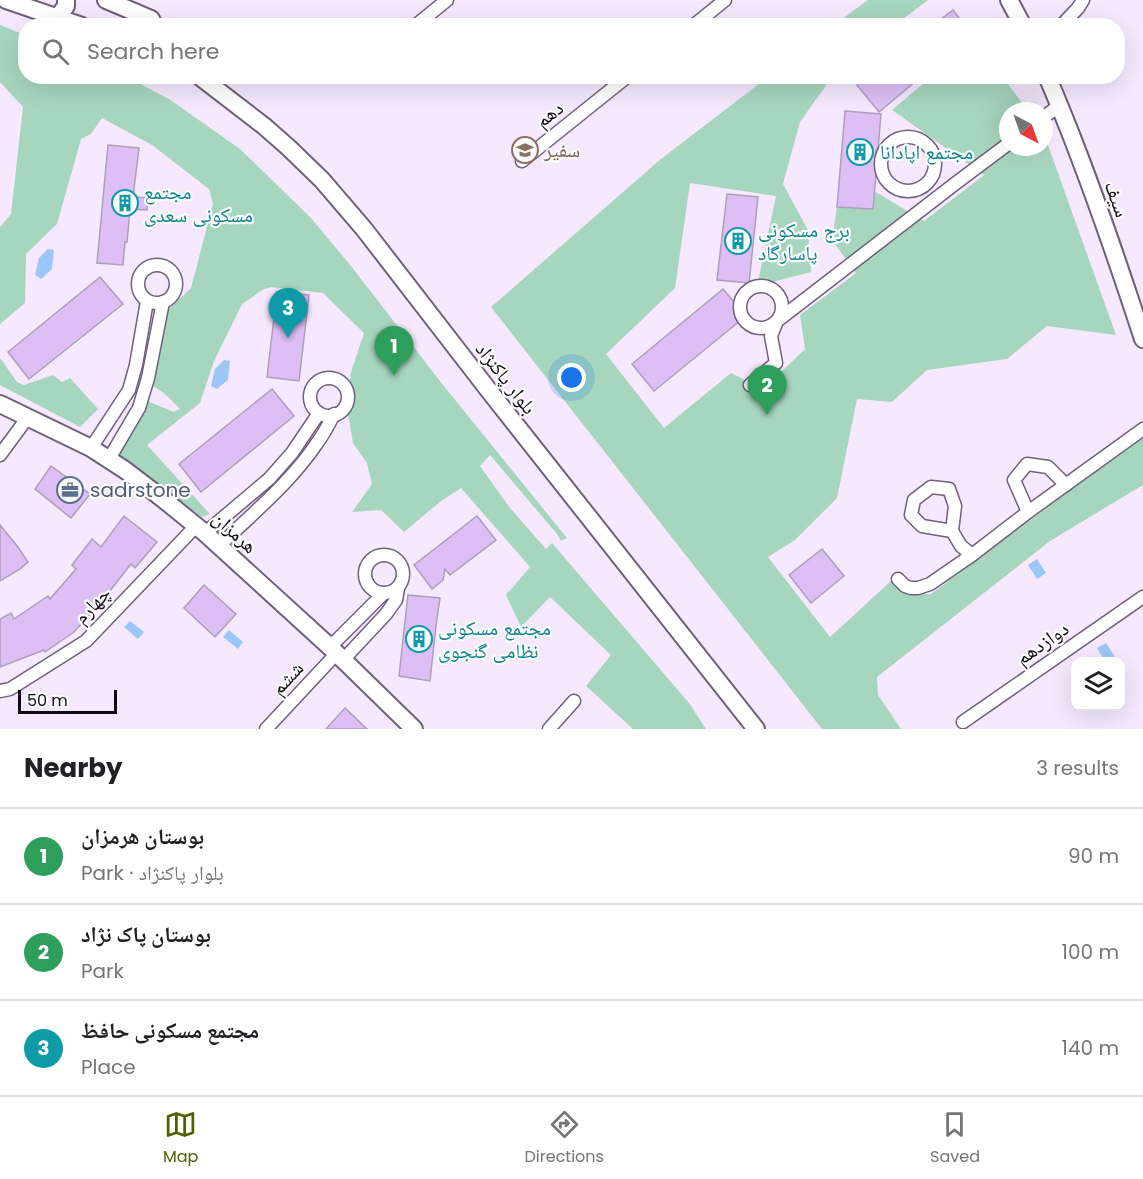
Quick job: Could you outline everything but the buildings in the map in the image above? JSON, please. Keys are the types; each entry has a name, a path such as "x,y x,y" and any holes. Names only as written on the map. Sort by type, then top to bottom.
{"main road":[{"path":"6,0 58,17 66,6 66,0"},
{"path":"106,0 144,18"},
{"path":"1009,0 1019,18"},
{"name":"بلوار پاکنژاد","path":"209,84 281,140 322,180 364,229 756,729"},
{"name":"سیف","path":"1051,84 1119,265 1143,339"},
{"name":"هرمزان","path":"0,404 92,448 135,477 201,529 337,653 414,729"}],"street":[{"path":"425,18 447,0"},
{"path":"703,18 725,0"},
{"path":"1069,18 1083,0"},
{"name":"دهم","path":"522,160 618,84"},
{"path":"1053,110 1060,105"},
{"path":"915,137 929,146 934,154 934,171 930,180 923,187 905,191 896,189 883,175 880,167 881,158 884,150 897,138 915,137"},
{"path":"750,385 776,363 771,336 777,321 999,151"},
{"path":"934,171 956,183"},
{"path":"158,266 170,270 176,280 174,293 163,302 147,301 139,291 139,279 146,268 158,266"},
{"path":"92,448 129,390 136,365 147,301"},
{"path":"109,459 139,408 163,302"},
{"path":"324,378 341,382 347,393 346,405 334,414 319,413 311,404 310,391 314,385 324,378"},
{"path":"129,390 143,394"},
{"name":"چهارم","path":"0,691 10,689 86,640 201,529 269,479 292,453 319,413"},
{"path":"219,546 280,487 317,444 334,414"},
{"path":"0,455 28,417"},
{"path":"898,579 911,588 930,584 1143,429"},
{"path":"1028,512 1014,480 1027,464 1048,467 1066,485"},
{"path":"269,479 280,487"},
{"path":"952,531 961,546 972,555"},
{"path":"337,653 386,614 396,600 403,577 400,565 386,555 379,556 369,563 366,569 366,581 374,591 390,593 398,588"},
{"path":"337,653 384,593"},
{"name":"دوازدهم","path":"963,722 1143,597"},
{"name":"ششم","path":"266,729 337,653"},
{"path":"549,729 574,701"}],"green space":[{"path":"868,0 928,0 904,18 844,18"},
{"path":"0,25 18,32 18,84 140,84 169,99 240,149 311,218 567,538 561,541 490,455 480,466 510,508 546,549 552,543 689,703 706,729 633,729 586,686 611,655 550,597 521,627 506,595 530,567 461,488 441,501 404,532 381,510 352,512 372,484 367,463 353,443 347,408 351,372 364,333 323,293 272,287 264,289 242,304 214,361 200,403 147,445 210,514 202,517 111,448 142,399 174,412 180,409 165,394 146,381 161,317 191,288 213,204 209,189 152,145 102,118 91,134 81,139 57,224 26,254 25,303 0,324 0,227 11,214 23,107 0,82"},
{"path":"759,84 827,84 800,122 783,184 808,230 811,272 757,286 776,196 690,183 675,288 606,354 664,428 731,373 763,389 805,349 800,315 856,273 832,240 837,207 873,209 874,191 924,221 984,175 892,110 923,84 1008,84 1021,102 999,102 999,156 1052,156 1116,335 1047,326 1007,359 927,370 892,402 857,399 837,498 795,540 768,557 830,637 891,581 911,594 931,594 1143,436 1143,485 1050,541 877,677 878,695 901,729 822,729 491,307 661,159"},
{"path":"0,358 17,382 24,385 53,375 62,382 70,378 98,409 80,427 0,385"}],"water":[{"path":"48,249 54,250 52,269 41,279 35,275 39,258"},
{"path":"224,360 230,361 228,380 217,389 211,386 215,369"},
{"path":"1037,559 1046,573 1037,579 1028,565"},
{"path":"130,621 144,632 138,639 124,627"},
{"path":"229,630 243,642 238,649 223,637"},
{"path":"1106,643 1115,657 1103,657 1097,648"}],"place":[{"name":"سفیر","path":"525,150"},
{"name":"مجتمع اپادانا","path":"860,152"},
{"name":"مجتمع مسکونی سعدی","path":"125,203"},
{"name":"برج مسکونی پاسارگاد","path":"738,241"},
{"name":"مجتمع مسکونی حافظ","path":"288,338"},
{"name":"بوستان هرمزان","path":"394,376"},
{"name":"بوستان پاک نژاد","path":"767,415"},
{"name":"sadrstone","path":"70,490"},
{"name":"مجتمع مسکونی نظامی گنجوی","path":"419,639"}]}
